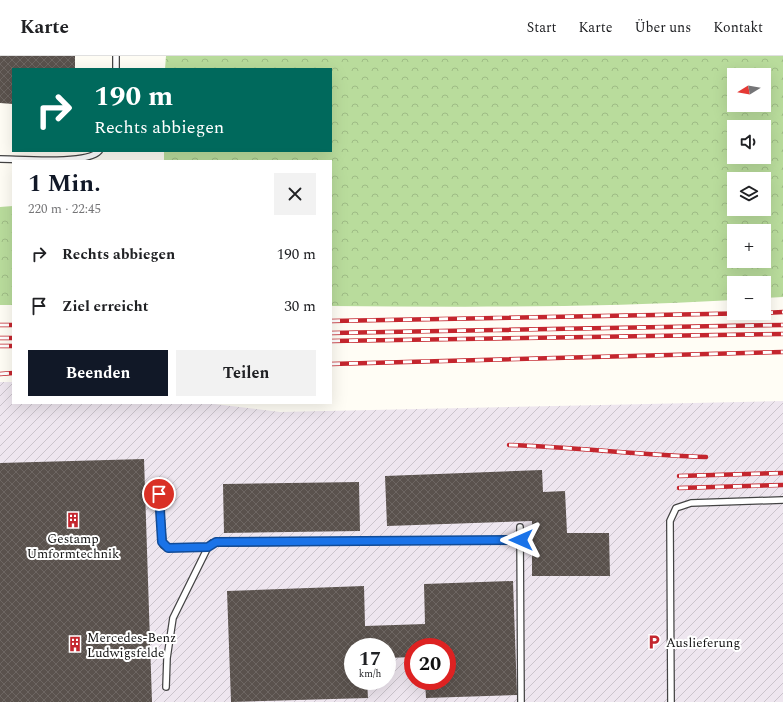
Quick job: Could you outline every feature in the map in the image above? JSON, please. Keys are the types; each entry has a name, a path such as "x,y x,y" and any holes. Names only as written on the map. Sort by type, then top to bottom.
{"lane":[{"path":"116,56 116,68"},
{"path":"0,159 75,160 97,154 98,152"},
{"path":"159,494 163,545 168,548 208,547 216,542 521,540"},
{"path":"671,702 670,520 676,508 691,503 783,500"},
{"path":"520,527 521,702"},
{"path":"166,687 167,658 173,618 208,547"}],"shaded area":[{"path":"0,382 12,382 12,404 214,404 280,412 783,401 783,702 0,702"}],"green space":[{"path":"166,56 783,56 783,297 771,298 771,276 727,276 727,300 583,306 332,306 332,160 164,160 164,152 332,152 332,68 165,68"},
{"path":"12,206 12,305 0,305 0,207"}],"building":[{"path":"0,56 75,56 75,68 12,68 12,104 0,103"},
{"path":"144,459 152,702 0,702 0,463"},
{"path":"542,470 543,492 565,491 567,533 609,533 610,576 532,576 532,521 387,526 385,476"},
{"path":"359,482 360,531 224,533 223,484"},
{"path":"513,581 517,695 426,698 426,690 456,690 456,638 404,638 404,657 396,658 396,638 344,638 344,690 368,690 368,698 231,702 227,591 364,586 365,626 425,624 424,584"}],"railway":[{"path":"771,313 783,312"},
{"path":"332,321 727,314"},
{"path":"0,325 12,325"},
{"path":"332,333 783,325"},
{"path":"332,341 783,334"},
{"path":"0,338 12,338"},
{"path":"0,346 12,346"},
{"path":"332,364 783,352"},
{"path":"0,374 12,373"},
{"path":"509,445 706,457"},
{"path":"679,476 783,473"},
{"path":"679,488 783,485"}],"place":[{"name":"Gestamp Umformtechnik","path":"73,520"},
{"name":"Auslieferung","path":"654,642"},
{"name":"Mercedes-Benz Ludwigsfelde","path":"75,644"}],"route":[{"path":"159,494 162,542 163,545 168,548 208,547 212,543 216,542 521,540"}]}
